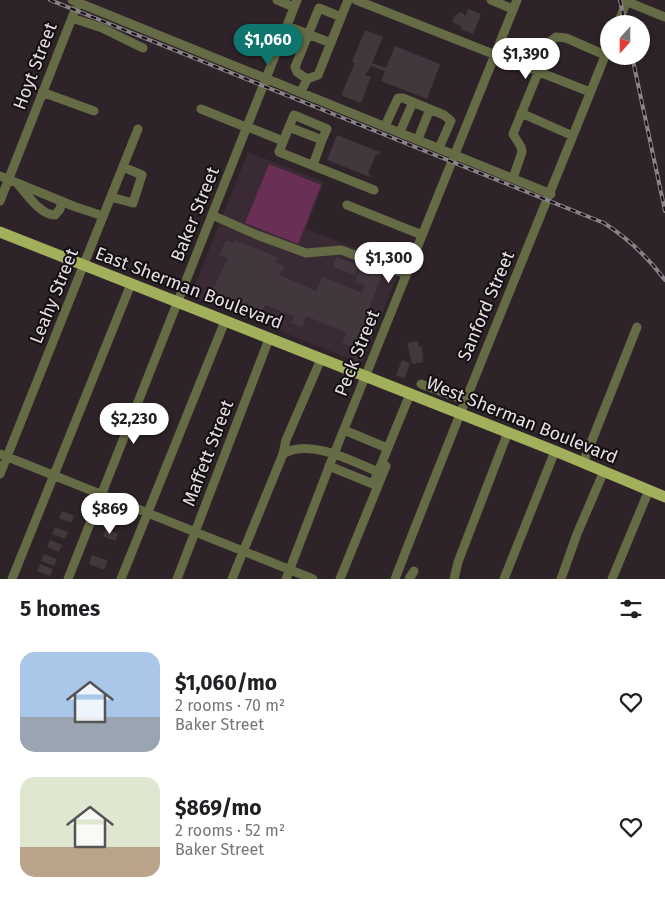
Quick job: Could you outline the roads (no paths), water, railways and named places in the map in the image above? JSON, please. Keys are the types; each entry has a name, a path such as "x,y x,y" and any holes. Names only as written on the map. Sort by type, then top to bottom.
{"main road":[{"name":"East Sherman Boulevard","path":"0,232 365,376"},
{"name":"West Sherman Boulevard","path":"365,376 556,451 665,497"}],"street":[{"path":"277,0 295,4"},
{"path":"306,79 318,75 348,0"},
{"path":"356,0 590,92"},
{"path":"491,0 515,4"},
{"path":"621,15 626,0 665,17"},
{"path":"76,1 551,194"},
{"name":"Hoyt Street","path":"0,201 72,18 76,1"},
{"name":"Baker Street","path":"68,579 295,4"},
{"name":"Peck Street","path":"286,579 329,466 515,4"},
{"path":"306,79 297,72 295,67 319,8 341,16"},
{"path":"72,18 102,28 144,48"},
{"path":"287,26 331,43"},
{"path":"513,178 522,152 513,134 551,41 556,37 566,38 600,49"},
{"name":"Sanford Street","path":"395,579 464,400 551,194 601,65"},
{"path":"301,92 306,79"},
{"path":"42,92 94,111"},
{"path":"385,126 398,98 413,102 451,121 440,148"},
{"path":"400,132 413,102"},
{"path":"202,109 283,141"},
{"path":"418,139 430,110"},
{"path":"521,113 573,136"},
{"path":"313,165 327,129 294,115 279,152 374,190"},
{"name":"Leahy Street","path":"0,474 4,455 84,266 138,129"},
{"path":"111,197 133,203 136,196 142,176 123,168"},
{"path":"8,179 50,215 55,215 60,209 62,201"},
{"path":"8,179 103,216"},
{"path":"347,205 422,235"},
{"path":"212,215 256,235 306,253 341,250 406,274"},
{"path":"12,579 131,284"},
{"path":"121,579 146,512 225,321"},
{"path":"583,463 637,327"},
{"name":"Maffett Street","path":"177,579 269,339"},
{"path":"232,579 283,454 286,440 321,359"},
{"path":"421,384 464,400"},
{"path":"329,466 373,484 412,394"},
{"path":"340,579 412,394"},
{"path":"344,430 387,448"},
{"path":"454,579 458,562 508,432"},
{"path":"283,454 307,448 334,454 378,472"},
{"path":"504,579 556,451"},
{"path":"4,455 313,579"},
{"path":"561,579 604,472"},
{"path":"612,579 648,490"},
{"path":"409,579 414,570"}],"railway":[{"path":"50,0 604,223 637,248 665,280"},
{"path":"620,0 623,15"},
{"path":"634,65 665,211"}]}
